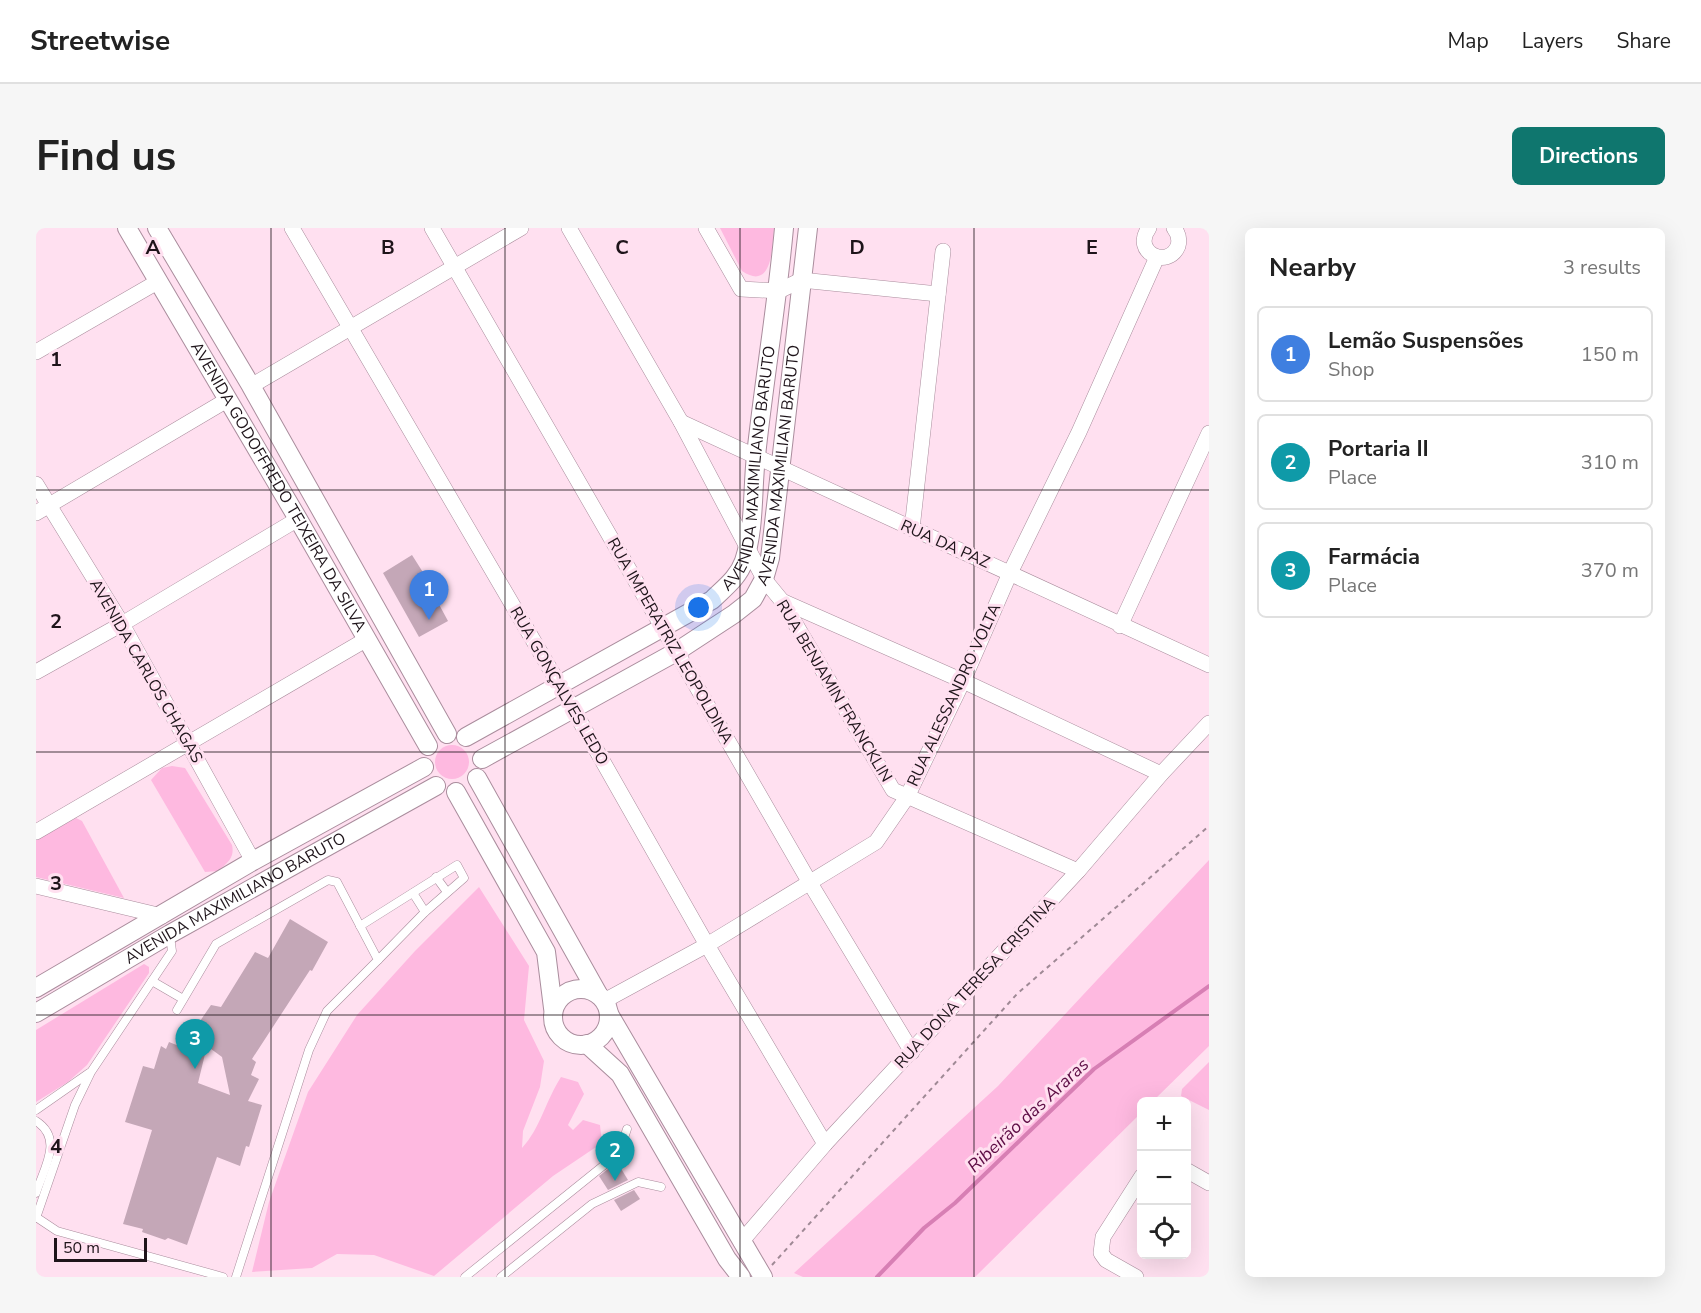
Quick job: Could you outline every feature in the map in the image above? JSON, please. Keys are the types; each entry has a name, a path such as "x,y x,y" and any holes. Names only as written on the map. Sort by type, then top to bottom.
{"street":[{"name":"AVENIDA GODOFFREDO TEIXEIRA DA SILVA","path":"127,228 429,746"},
{"name":"AVENIDA GODOFFREDO TEIXEIRA DA SILVA","path":"157,228 251,386 447,734"},
{"name":"RUA GONÇALVES LEDO","path":"292,228 560,686 707,945 825,1144"},
{"name":"RUA IMPERATRIZ LEOPOLDINA","path":"432,228 810,883 912,1052"},
{"path":"251,386 521,228"},
{"name":"RUA BENJAMIN FRANCKLIN","path":"569,228 681,422 764,579 782,601 893,790 1078,871"},
{"path":"706,228 741,289 779,291 801,280 938,294"},
{"name":"AVENIDA MAXIMILIANO BARUTO","path":"466,737 712,600 735,578 748,547 756,456 779,291 784,228"},
{"name":"AVENIDA MAXIMILIANI BARUTO","path":"482,759 676,652 753,599 764,579 770,558 808,228"},
{"path":"1149,228 1144,236 1145,247 1157,257"},
{"name":"RUA ALESSANDRO VOLTA","path":"604,1003 707,945 876,842 908,797 963,681 1010,573 1079,432 1157,257 1169,255 1177,247 1178,235 1174,228"},
{"path":"912,529 943,251"},
{"path":"36,352 159,281"},
{"path":"42,509 227,400"},
{"name":"RUA DA PAZ","path":"681,422 1209,665"},
{"path":"1120,626 1209,433"},
{"name":"AVENIDA CARLOS CHAGAS","path":"36,484 42,509 122,624 254,861"},
{"path":"36,672 122,624 298,519"},
{"path":"782,601 963,681 1161,774"},
{"path":"36,832 367,639"},
{"name":"RUA DONA TERESA CRISTINA","path":"741,1242 825,1144 1078,871 1161,774 1209,723"},
{"path":"447,734 466,737 476,746 482,759 477,778 468,788 456,792 442,790 426,775 423,760 429,746 447,734"},
{"name":"AVENIDA MAXIMILIANO BARUTO","path":"36,988 254,861 424,767"},
{"path":"477,778 763,1277"},
{"name":"AVENIDA MAXIMILIANO BARUTO","path":"36,1013 170,934 436,786"},
{"path":"456,792 546,952 554,1028 568,1042 577,1045 587,1044 603,1034 607,1027 604,1003 582,988 565,993 557,1000 553,1008"},
{"path":"36,886 162,916 170,934"},
{"path":"587,1044 620,1074 727,1258 741,1277"},
{"path":"1191,1173 1209,1184"},
{"path":"1136,1277 1106,1260 1101,1252 1103,1237 1137,1184"}],"lane":[{"path":"236,1277 309,1050 327,1011 425,912 464,878 457,865 360,926"},
{"path":"436,877 447,892"},
{"path":"177,1010 216,944 328,880 337,882 378,960"},
{"path":"413,893 425,912"},
{"path":"170,934 172,951 91,1072 75,1105 36,1218 57,1231 223,1277"},
{"path":"152,981 183,999"},
{"path":"36,1110 91,1072"},
{"path":"36,1121 49,1132 52,1148 36,1193"},
{"path":"465,1277 618,1153 627,1129"},
{"path":"501,1277 592,1204 638,1182 661,1187"}],"path":[{"path":"763,1277 1017,994 1209,826"}],"shaded area":[{"path":"720,228 774,228 769,264 760,276 752,276 742,271"},
{"path":"452,745 464,750 469,762 464,774 452,779 440,774 435,762 440,750"},
{"path":"172,766 185,768 232,845 231,857 218,871 205,872 151,780 162,768"},
{"path":"76,818 82,821 124,898 36,877 36,840"},
{"path":"1209,860 1209,1046 1157,1097 1137,1097 1137,1117 975,1277 803,1277 794,1273 998,1086"},
{"path":"479,887 529,966 524,1020 544,1061 540,1087 523,1131 522,1148 534,1132 561,1077 578,1082 584,1094 568,1125 573,1130 583,1120 600,1125 602,1143 553,1176 434,1276 374,1255 337,1254 312,1268 252,1272 269,1202 308,1092 357,1015 415,951"},
{"path":"144,964 149,967 149,973 87,1065 68,1082 36,1102 36,1030"},
{"path":"1209,1062 1209,1110 1191,1101 1191,1097 1181,1096 1182,1089"}],"building":[{"path":"412,555 431,585 429,586 448,621 419,637 383,573"},
{"path":"290,919 328,942 312,971 310,970 252,1059 256,1062 251,1075 259,1079 248,1101 262,1105 249,1147 246,1146 240,1166 217,1157 187,1245 168,1238 165,1240 142,1232 143,1229 123,1224 152,1130 125,1122 143,1066 154,1069 161,1046 166,1049 169,1042 184,1048 199,1029 196,1027 211,1005 221,1007 255,952 268,958","holes":["207,1046 222,1057 230,1095 198,1083"]},
{"path":"617,1162 628,1180 608,1190 599,1176"},
{"path":"634,1190 640,1199 621,1211 614,1200"}],"waterway":[{"name":"Ribeirão das Araras","path":"877,1277 924,1228 955,1203 1094,1069 1209,986"}],"place":[{"name":"Lemão Suspensões","path":"429,620"},
{"name":"Farmácia","path":"195,1069"},
{"name":"Portaria II","path":"615,1181"}]}
